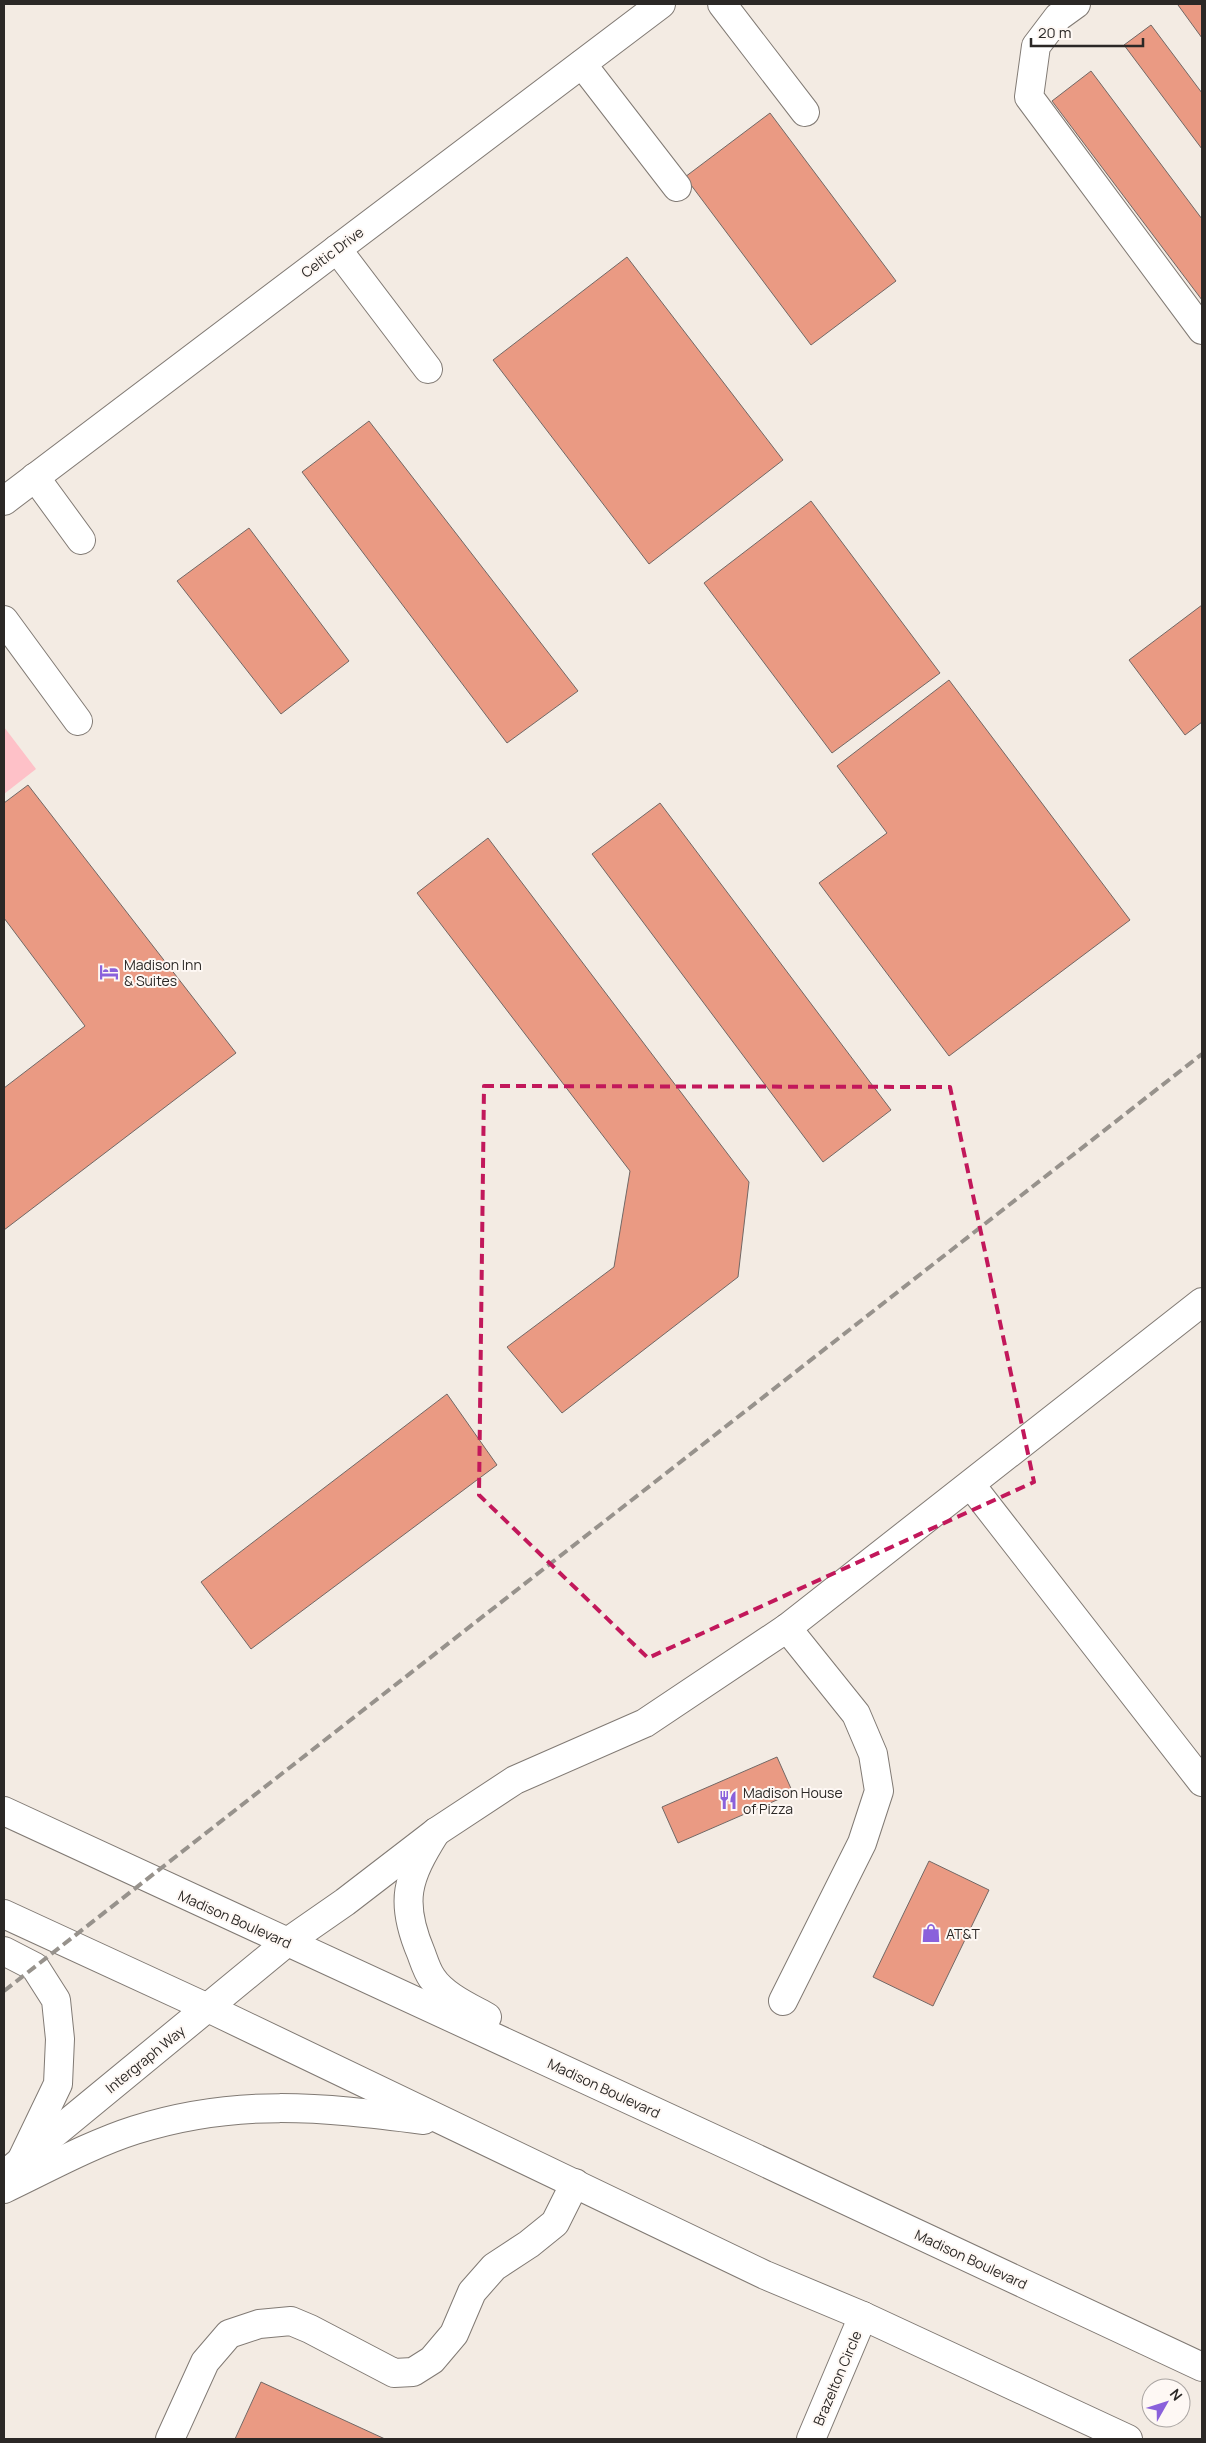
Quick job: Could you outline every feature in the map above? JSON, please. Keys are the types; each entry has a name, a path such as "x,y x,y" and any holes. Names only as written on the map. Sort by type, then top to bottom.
{"main road":[{"name":"Celtic Drive","path":"4,501 661,4"},
{"path":"722,4 805,112"},
{"path":"1061,8 1036,46 1029,97 1202,330"},
{"path":"582,64 677,187"},
{"path":"337,249 428,369"},
{"path":"35,477 81,540"},
{"path":"4,620 78,721"},
{"name":"Intergraph Way","path":"13,2168 286,1943 345,1902 436,1832 515,1780 645,1723 787,1628 1202,1302"},
{"path":"971,1485 1202,1782"},
{"path":"782,2001 862,1842 879,1791 873,1754 856,1714 787,1628"},
{"name":"Madison Boulevard","path":"4,1811 286,1943 749,2155 1202,2367"},
{"path":"436,1832 418,1862 408,1895 414,1935 432,1978 456,2000 490,2019 641,2090 749,2155"},
{"path":"4,1914 208,2008 765,2275 863,2316 1128,2439"},
{"path":"4,1951 34,1968 56,2000 60,2039 58,2084 13,2168"},
{"path":"4,2189 134,2130 199,2114 273,2106 318,2108 447,2123"},
{"path":"170,2439 205,2362 229,2334 259,2324 291,2322 310,2329 394,2373 413,2372 420,2368 432,2360 454,2334 472,2292 494,2267 530,2244 555,2223 575,2183"},
{"name":"Brazelton Circle","path":"811,2439 863,2316"}],"highlighted area":[{"path":"484,1086 950,1087 1034,1482 648,1658 479,1495"}],"shaded area":[{"path":"4,727 36,769 4,794"}],"building":[{"path":"1202,4 1202,38 1178,5"},
{"path":"1151,25 1202,93 1202,149 1124,45"},
{"path":"1091,71 1202,219 1202,300 1052,101"},
{"path":"770,113 896,281 811,345 685,177"},
{"path":"627,257 783,460 649,564 493,360"},
{"path":"369,421 578,691 507,743 302,472"},
{"path":"811,501 940,673 832,753 704,583"},
{"path":"249,528 349,661 281,714 177,581"},
{"path":"1202,605 1202,722 1185,735 1129,660"},
{"path":"949,680 1130,920 949,1056 819,883 887,833 837,766"},
{"name":"Madison Inn & Suites","path":"28,785 236,1053 4,1230 4,1088 85,1026 4,918 4,803"},
{"path":"660,803 891,1110 823,1162 592,854"},
{"path":"488,838 749,1182 738,1277 562,1413 507,1347 614,1267 630,1171 417,893"},
{"path":"447,1394 497,1465 251,1649 201,1582"},
{"name":"Madison House of Pizza","path":"777,1757 793,1793 678,1843 662,1807"},
{"name":"AT&T","path":"929,1861 989,1890 933,2006 873,1977"},
{"path":"261,2382 385,2439 235,2439"}],"railway":[{"path":"4,1991 1202,1054"}],"place":[{"name":"Madison Inn & Suites","path":"109,972"},
{"name":"Madison House of Pizza","path":"728,1800"},
{"name":"AT&T","path":"931,1933"}]}
